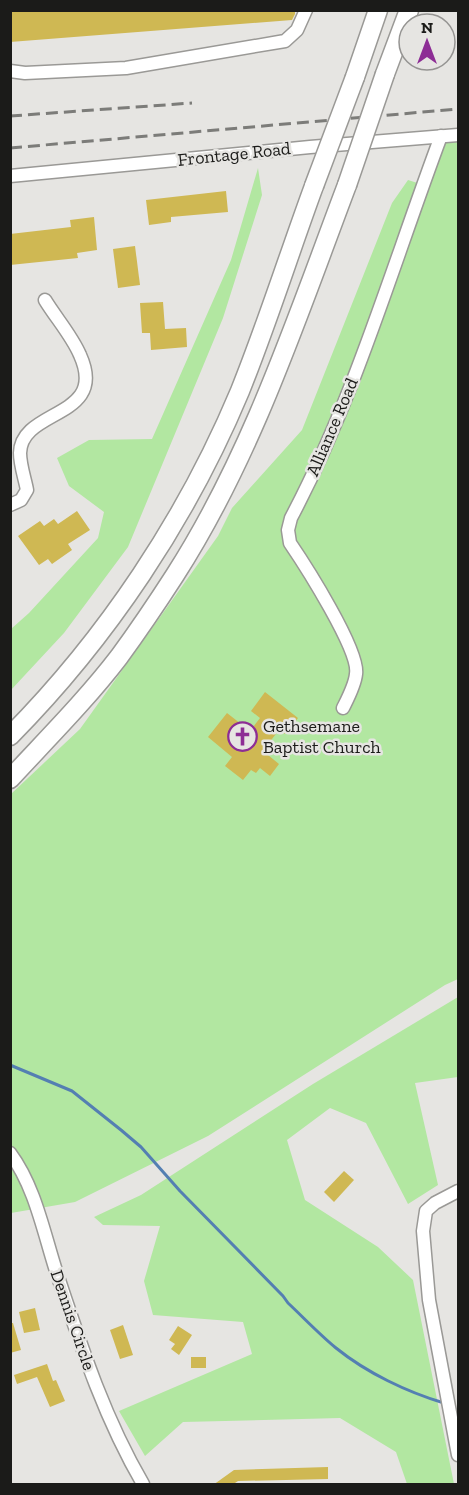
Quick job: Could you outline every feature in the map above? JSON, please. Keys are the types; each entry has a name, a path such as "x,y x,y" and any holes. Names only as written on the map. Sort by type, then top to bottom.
{"highway":[{"path":"10,736 36,711 105,627 181,511 214,447 240,390 378,10"},
{"path":"10,779 93,688 118,657 176,574 202,530 241,453 270,387 347,185 409,10"}],"street":[{"path":"10,71 25,73 126,68 285,41 297,30 306,10"},
{"name":"Frontage Road","path":"10,176 459,135"},
{"name":"Alliance Road","path":"343,708 356,674 356,661 346,638 290,543 288,530 291,518 326,448 346,400 441,136"},
{"path":"10,505 21,500 27,490 17,443 37,426 79,399 86,388 86,372 80,354 45,300"},
{"name":"Dennis Circle","path":"10,1153 24,1176 36,1204 64,1296 109,1421 143,1485"},
{"path":"459,1191 435,1203 426,1211 423,1231 429,1300 459,1455"}],"green space":[{"path":"458,140 458,979 445,985 208,1136 75,1202 11,1213 11,794 80,729 218,536 232,508 302,430 392,203 408,180 427,186 445,141"},
{"path":"258,168 262,195 223,318 128,547 64,633 11,690 11,629 29,613 98,538 104,512 69,486 57,458 89,440 152,439 231,260"},
{"path":"458,997 458,1077 415,1083 438,1185 408,1204 366,1123 330,1108 287,1140 305,1200 378,1247 413,1280 454,1484 407,1484 396,1452 340,1418 183,1422 145,1456 119,1411 252,1354 243,1322 153,1315 144,1281 160,1226 103,1225 94,1217 141,1195 313,1084"}],"building":[{"path":"10,10 295,10 295,14 292,20 10,42"},
{"path":"226,191 228,212 171,217 171,222 149,225 146,200"},
{"path":"94,217 97,250 77,253 78,258 10,265 10,234 71,227 70,220"},
{"path":"135,246 140,285 118,288 113,249"},
{"path":"163,302 165,329 186,328 187,347 151,350 150,333 142,333 140,303"},
{"path":"77,511 90,530 68,544 72,550 52,564 48,559 39,565 18,536 40,521 44,526 54,519 58,524"},
{"name":"Gethsemane Baptist Church","path":"265,692 298,718 285,734 279,730 265,748 270,752 268,755 279,764 270,776 260,768 256,773 251,770 243,780 225,766 232,757 208,737 227,713 250,731 260,718 251,711"},
{"path":"344,1171 354,1180 334,1202 324,1192"},
{"path":"35,1308 40,1330 24,1333 19,1312"},
{"path":"10,1323 13,1323 21,1350 10,1353"},
{"path":"123,1325 133,1355 120,1359 110,1330"},
{"path":"178,1326 192,1335 179,1355 171,1349 175,1344 169,1340"},
{"path":"191,1357 206,1357 206,1368 191,1368"},
{"path":"47,1364 53,1381 56,1380 65,1401 50,1407 37,1377 17,1384 14,1375"},
{"path":"328,1467 328,1479 238,1481 232,1485 213,1485 234,1470"}],"waterway":[{"path":"10,1065 72,1091 141,1147 288,1303 336,1348 361,1366 388,1381 444,1403"}],"railway":[{"path":"10,116 192,103"},
{"path":"10,148 458,109"}],"place":[{"name":"Gethsemane Baptist Church","path":"242,736"}]}
